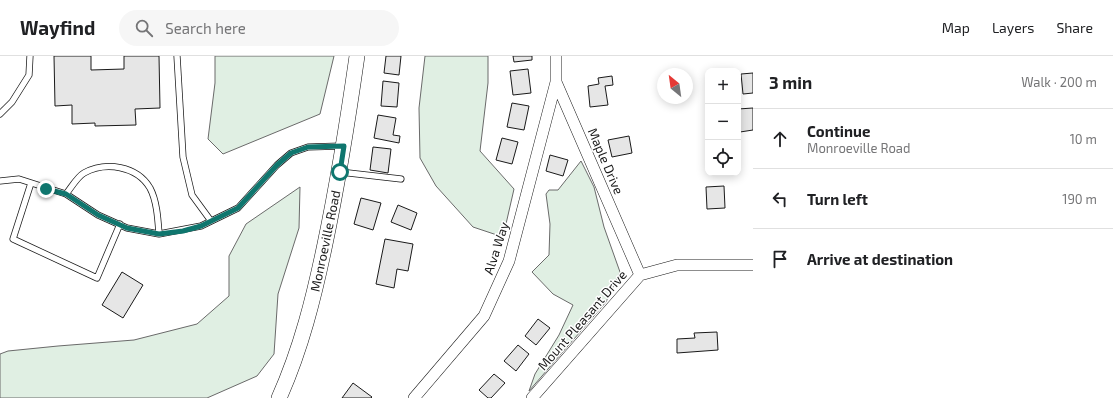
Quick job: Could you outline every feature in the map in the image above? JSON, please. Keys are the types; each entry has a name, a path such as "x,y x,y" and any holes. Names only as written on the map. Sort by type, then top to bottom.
{"main road":[{"name":"Monroeville Road","path":"279,398 299,346 315,288 340,172 357,56"}],"street":[{"name":"Maple Drive","path":"556,56 556,82 640,275"},
{"name":"Alva Way","path":"414,398 484,316 509,261 556,82"},
{"name":"Mount Pleasant Drive","path":"532,398 640,275 677,265 753,265"}],"lane":[{"path":"0,114 12,102 29,75 30,56"},
{"path":"177,56 183,157 192,195 211,222"},
{"path":"0,181 19,179 66,194 98,215 127,228 159,234 183,231 201,226 238,208 277,165 291,153 308,147 344,146"},
{"path":"66,194 83,173 98,167 112,166 129,169 139,176 150,188 156,209 159,234"},
{"path":"340,172 401,179"},
{"path":"31,183 13,238 98,278 120,224"}],"green space":[{"path":"215,56 334,56 320,114 223,154 208,139 215,83"},
{"path":"425,56 488,56 488,83 480,151 514,189 503,237 473,227 436,186 420,158 419,108"},
{"path":"581,161 594,187 604,227 620,272 606,302 529,391 535,374 559,335 573,305 553,294 532,272 549,255 550,224 546,194 549,190 558,190"},
{"path":"300,187 299,228 278,294 274,354 257,376 207,398 0,398 0,354 8,351 134,340 197,324 229,296 229,256 246,224"}],"building":[{"path":"54,56 91,56 91,70 124,69 124,56 159,56 160,108 135,109 136,125 95,126 95,123 72,124 72,105 55,106"},
{"path":"386,56 401,56 399,75 384,73"},
{"path":"513,56 532,56 532,60 514,62"},
{"path":"528,69 531,93 513,95 510,71"},
{"path":"753,73 753,93 743,94 741,74"},
{"path":"612,76 613,85 605,86 608,105 590,107 588,86 599,84 598,78"},
{"path":"383,81 399,83 397,107 381,106"},
{"path":"512,103 529,106 524,130 507,127"},
{"path":"753,108 753,130 741,132 741,109"},
{"path":"378,115 396,118 393,135 400,136 399,143 374,138"},
{"path":"629,136 632,153 612,157 608,140"},
{"path":"502,138 518,142 512,164 496,160"},
{"path":"373,147 391,149 388,173 370,170"},
{"path":"550,155 568,160 563,176 546,171"},
{"path":"724,186 725,208 707,209 706,187"},
{"path":"361,198 381,203 373,230 354,224"},
{"path":"398,205 417,213 411,230 391,222"},
{"path":"385,239 413,244 408,271 397,269 394,288 376,284"},
{"path":"122,272 143,285 123,318 102,305"},
{"path":"538,319 550,328 536,345 525,336"},
{"path":"717,332 718,350 677,353 677,339 695,338 694,333"},
{"path":"518,345 529,354 516,371 504,361"},
{"path":"494,374 505,383 491,398 488,398 479,390"},
{"path":"353,383 372,397 342,398"}],"route":[{"path":"46,189 66,194 98,215 127,228 159,234 183,231 201,226 238,208 247,200 277,165 291,153 308,147 344,146 340,172"}]}
